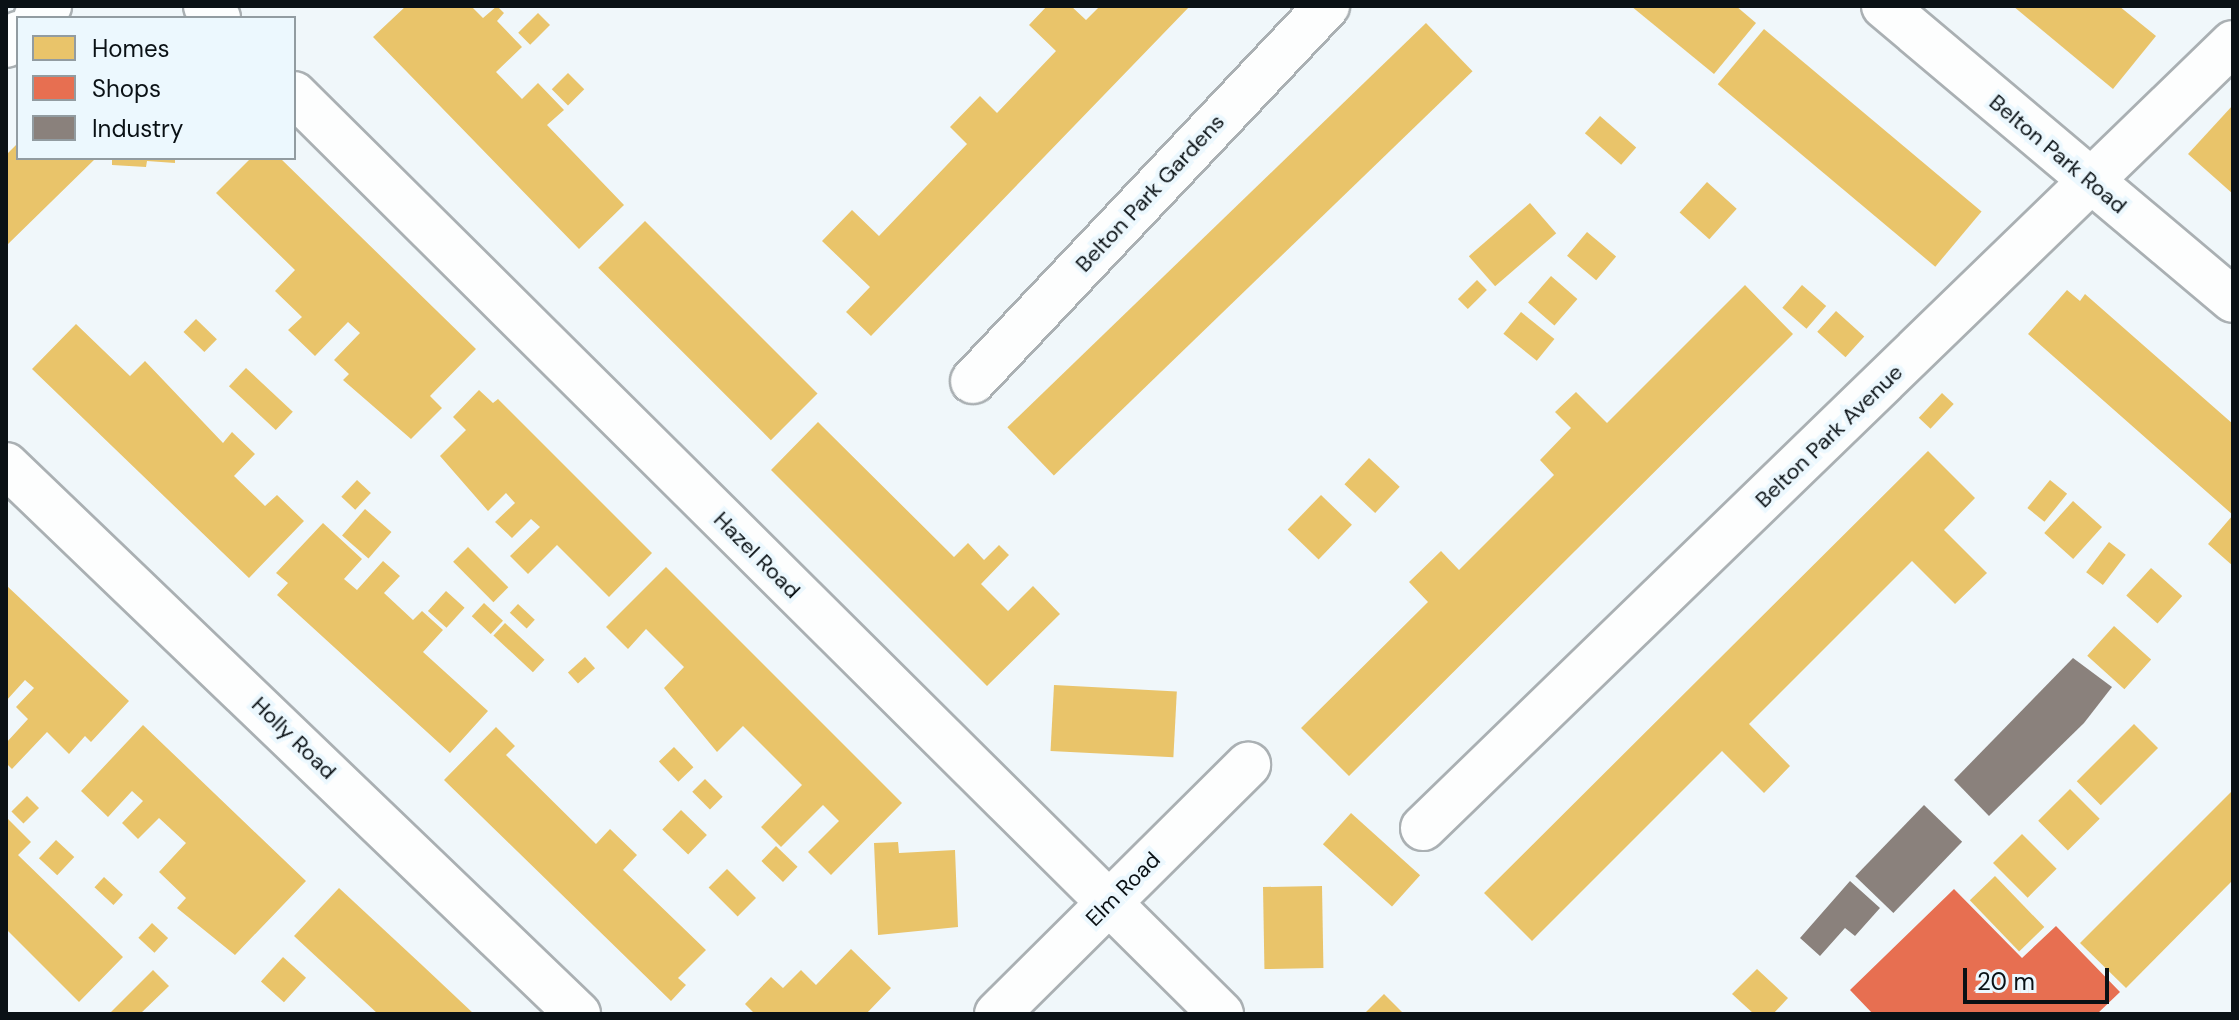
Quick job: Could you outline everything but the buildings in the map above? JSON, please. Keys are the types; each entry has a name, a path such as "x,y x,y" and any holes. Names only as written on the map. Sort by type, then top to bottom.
{"street":[{"name":"Belton Park Gardens","path":"973,381 1327,6"},
{"name":"Belton Park Road","path":"1884,6 2233,300"},
{"name":"Belton Park Avenue","path":"1423,828 2092,184 2233,43"},
{"name":"Hazel Road","path":"296,96 1221,1014"},
{"name":"Holly Road","path":"6,465 578,1014"},
{"name":"Elm Road","path":"997,1014 1248,765"}]}
